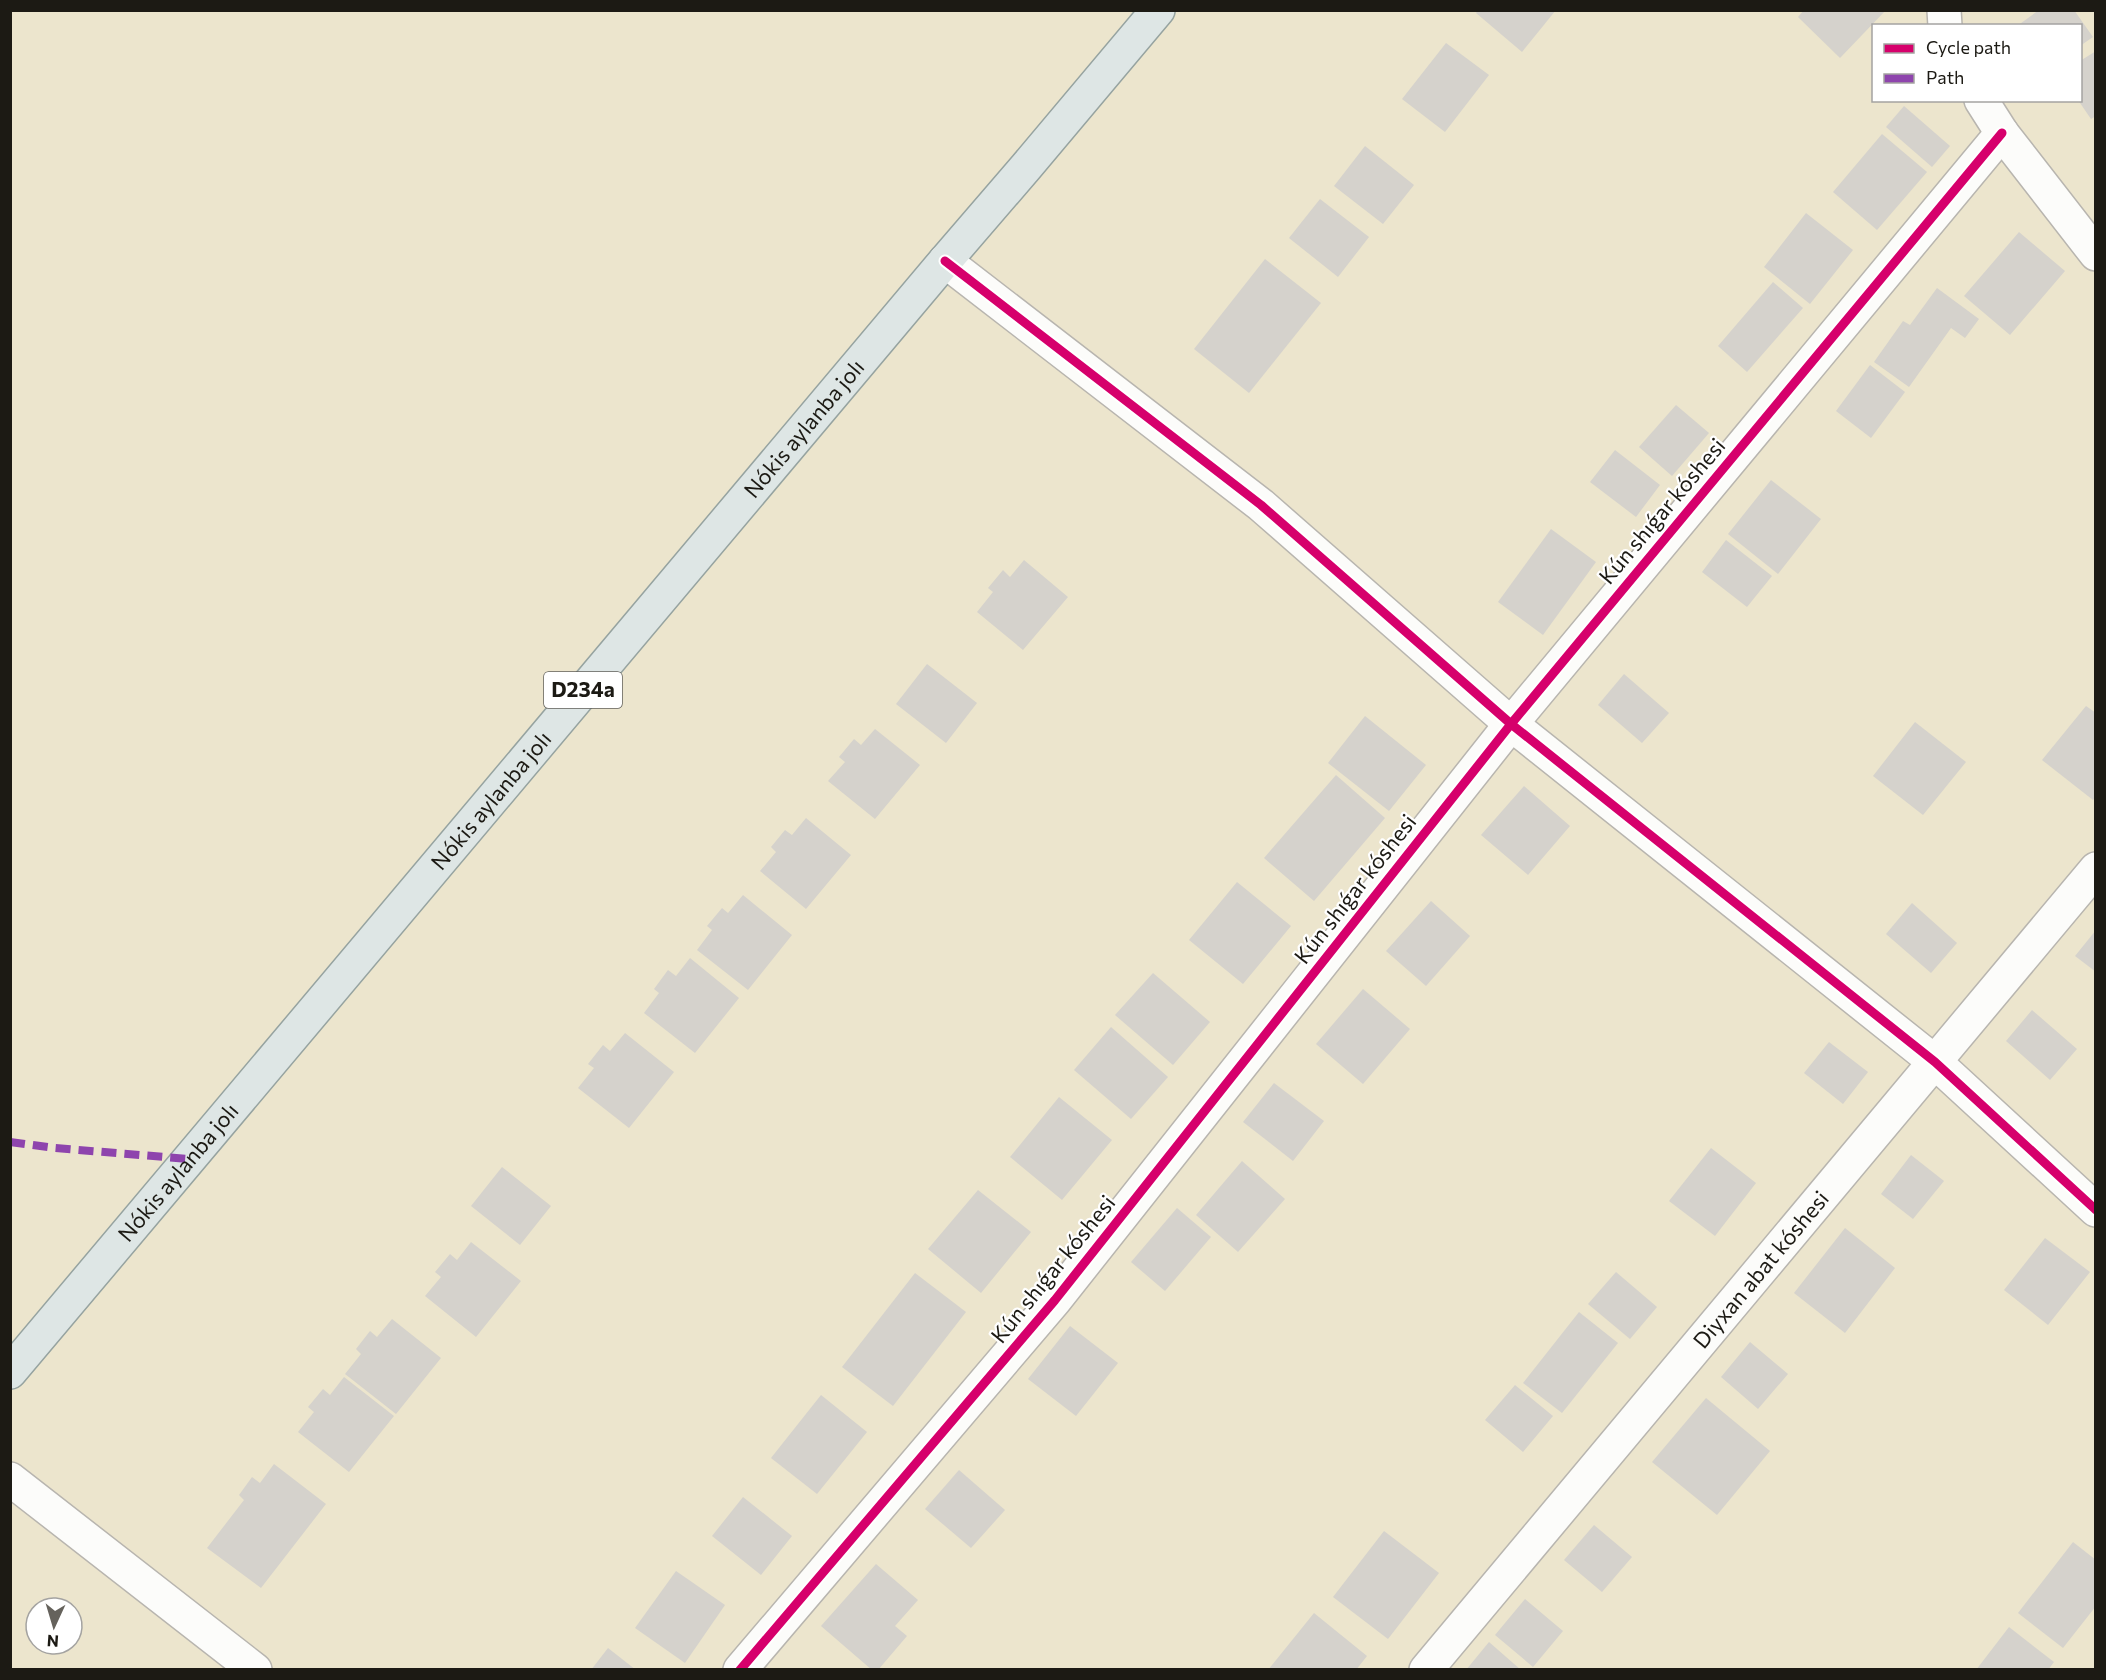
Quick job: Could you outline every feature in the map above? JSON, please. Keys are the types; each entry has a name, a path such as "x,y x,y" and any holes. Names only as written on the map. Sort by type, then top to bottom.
{"main road":[{"name":"Nókis aylanba jolı","path":"10,1372 1158,10"}],"street":[{"path":"1982,102 2002,133 2096,255"},
{"name":"Kún shıǵar kóshesi","path":"740,1670 1055,1300 1511,724 2002,133"},
{"path":"945,261 1261,505 1511,724 1935,1062 2096,1210"},
{"name":"Diyxan abat kóshesi","path":"1426,1670 2096,869"},
{"path":"10,1479 255,1670"}],"sand":[{"path":"11,11 2095,11 2095,1669 11,1669"}],"building":[{"path":"1478,10 1556,10 1522,52 1476,13"},
{"path":"1804,10 1886,10 1840,58 1798,17"},
{"path":"2039,10 2074,10 2093,37 2082,45 2082,24 2020,24"},
{"path":"1446,43 1489,75 1445,132 1402,99"},
{"path":"2096,51 2096,116 2091,119 2079,102 2082,102 2082,60"},
{"path":"1904,106 1950,146 1932,167 1886,127"},
{"path":"1882,134 1927,172 1877,230 1833,192"},
{"path":"1365,146 1414,185 1383,224 1334,186"},
{"path":"1320,199 1369,237 1338,277 1289,238"},
{"path":"1806,213 1853,250 1810,304 1764,267"},
{"path":"2019,232 2065,271 2010,335 1964,296"},
{"path":"1265,259 1321,303 1249,393 1194,349"},
{"path":"1773,282 1803,308 1747,372 1718,346"},
{"path":"1937,288 1979,319 1965,338 1951,328 1909,387 1874,362 1903,321 1910,325"},
{"path":"1870,365 1905,392 1871,438 1836,411"},
{"path":"1676,405 1709,433 1672,476 1639,447"},
{"path":"1615,450 1660,485 1636,517 1590,482"},
{"path":"1771,480 1821,519 1778,574 1728,534"},
{"path":"1551,529 1596,562 1543,635 1498,602"},
{"path":"1726,540 1772,576 1747,607 1702,572"},
{"path":"1024,560 1068,597 1023,650 977,612 993,592 988,588 1003,570 1010,577"},
{"path":"927,664 977,703 946,743 896,704"},
{"path":"1624,674 1669,713 1642,743 1598,705"},
{"path":"2086,706 2096,713 2096,797 2093,800 2042,760"},
{"path":"1365,716 1426,765 1389,811 1328,763"},
{"path":"1915,722 1966,762 1923,815 1873,776"},
{"path":"875,729 920,765 875,819 828,781 845,762 839,757 854,739 861,745"},
{"path":"1336,775 1385,818 1314,901 1264,858"},
{"path":"1524,786 1570,826 1528,875 1481,835"},
{"path":"806,818 851,855 806,909 760,871 776,852 771,847 785,830 792,835"},
{"path":"1237,882 1291,926 1243,984 1189,940"},
{"path":"743,895 792,935 748,990 697,950 712,930 707,926 722,908 728,913"},
{"path":"1431,901 1470,936 1426,986 1386,951"},
{"path":"1912,903 1957,943 1931,973 1886,934"},
{"path":"2096,930 2096,972 2075,956"},
{"path":"690,958 739,998 695,1053 644,1013 659,993 654,989 668,970 676,976"},
{"path":"1153,973 1210,1022 1173,1065 1115,1015"},
{"path":"1363,989 1410,1029 1363,1084 1316,1044"},
{"path":"2032,1010 2077,1049 2050,1080 2006,1041"},
{"path":"1111,1027 1168,1077 1131,1119 1074,1070"},
{"path":"625,1033 674,1072 629,1128 578,1088 594,1068 588,1064 603,1045 610,1051"},
{"path":"1829,1042 1868,1072 1843,1104 1804,1073"},
{"path":"1274,1083 1324,1121 1293,1161 1243,1122"},
{"path":"1059,1097 1112,1140 1062,1200 1010,1157"},
{"path":"1711,1148 1756,1183 1715,1236 1669,1201"},
{"path":"1911,1155 1944,1181 1913,1219 1881,1194"},
{"path":"1242,1161 1285,1199 1238,1252 1196,1215"},
{"path":"502,1167 551,1206 520,1245 471,1206"},
{"path":"978,1190 1031,1232 981,1293 928,1249"},
{"path":"1177,1208 1211,1237 1165,1291 1131,1262"},
{"path":"1845,1228 1895,1268 1845,1333 1794,1293"},
{"path":"2045,1238 2090,1272 2048,1325 2004,1290"},
{"path":"471,1242 521,1281 476,1337 425,1296 441,1277 435,1272 450,1254 457,1260"},
{"path":"1616,1272 1657,1307 1630,1339 1588,1304"},
{"path":"915,1273 966,1312 893,1406 842,1367"},
{"path":"1579,1312 1618,1343 1562,1413 1523,1383"},
{"path":"392,1319 441,1358 396,1414 345,1374 361,1354 356,1349 370,1331 377,1337"},
{"path":"1070,1326 1118,1363 1076,1416 1028,1379"},
{"path":"1750,1342 1788,1374 1758,1409 1721,1377"},
{"path":"344,1377 394,1416 349,1472 298,1432 314,1412 308,1407 323,1389 330,1395"},
{"path":"1515,1385 1553,1416 1523,1452 1485,1420"},
{"path":"821,1395 867,1432 817,1494 771,1458"},
{"path":"1706,1398 1770,1451 1717,1515 1652,1462"},
{"path":"274,1464 326,1504 261,1588 207,1548 244,1500 239,1495 252,1477 260,1483"},
{"path":"959,1470 1005,1510 971,1548 925,1509"},
{"path":"743,1497 792,1536 761,1575 712,1536"},
{"path":"1594,1525 1632,1557 1602,1592 1564,1560"},
{"path":"1384,1531 1439,1573 1388,1639 1333,1597"},
{"path":"2073,1542 2096,1560 2096,1606 2063,1648 2018,1613"},
{"path":"876,1564 918,1600 895,1626 907,1636 878,1670 872,1670 821,1626"},
{"path":"676,1571 725,1605 685,1663 635,1628"},
{"path":"1525,1599 1563,1631 1533,1667 1495,1635"},
{"path":"1314,1613 1367,1656 1356,1670 1268,1670"},
{"path":"2009,1627 2054,1662 2048,1670 1976,1670"},
{"path":"1489,1642 1521,1670 1466,1670"},
{"path":"608,1648 636,1670 591,1670"}],"marked path":[{"path":"10,1142 189,1159"}],"cycle path":[{"path":"740,1670 1055,1300 1511,724 2002,133"},
{"path":"945,261 1261,505 1511,724 1935,1062 2096,1210"}]}
